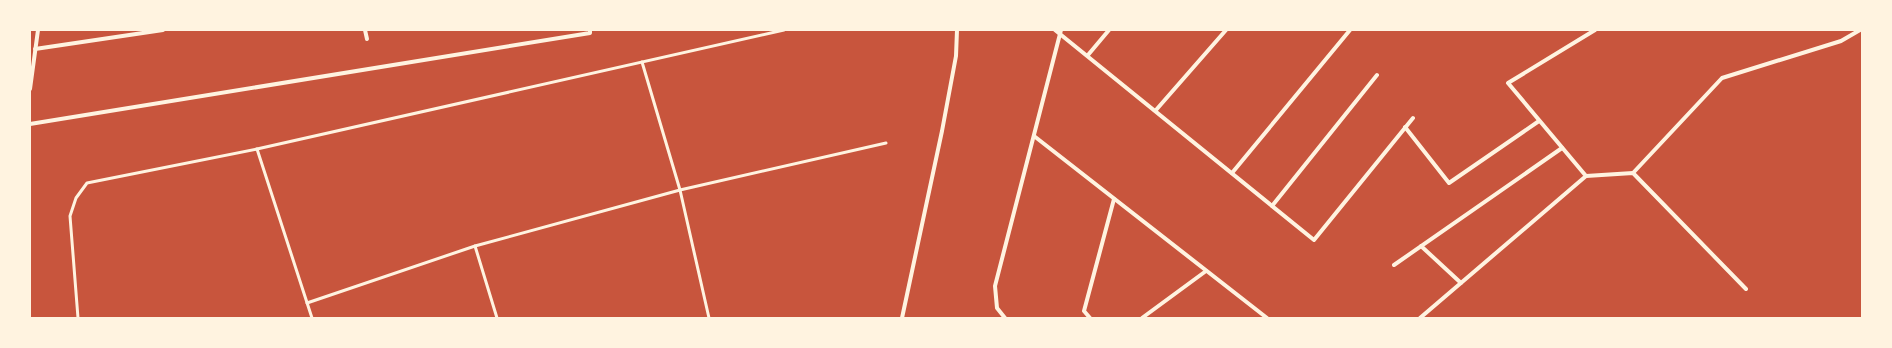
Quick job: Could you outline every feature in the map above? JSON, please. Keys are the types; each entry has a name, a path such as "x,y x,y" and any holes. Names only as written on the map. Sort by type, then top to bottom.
{"street":[{"path":"30,89 38,30"},
{"path":"35,49 163,30"},
{"path":"365,30 367,39"},
{"path":"30,124 590,33 590,30"},
{"path":"902,318 942,131 956,56 957,30"},
{"path":"1055,30 1061,32 1314,240 1413,118"},
{"path":"1088,55 1109,30"},
{"path":"1156,110 1226,30"},
{"path":"1232,173 1350,30"},
{"path":"1586,176 1508,83 1595,30"},
{"path":"1420,318 1586,176 1633,173 1722,78 1840,41 1860,30"},
{"path":"1005,318 997,308 995,286 1061,32"},
{"path":"1272,206 1377,74"},
{"path":"1405,127 1449,182 1539,121"},
{"path":"1034,136 1267,318"},
{"path":"1394,265 1562,148"},
{"path":"1633,173 1746,289"},
{"path":"1090,318 1084,312 1114,199"},
{"path":"1421,246 1461,283"},
{"path":"1142,318 1206,271"}],"lane":[{"path":"78,318 70,216 76,198 87,183 257,150 784,30"},
{"path":"642,62 680,190 709,318"},
{"path":"307,303 475,246 680,190 886,143"},
{"path":"257,150 312,318"},
{"path":"475,246 497,318"}]}
